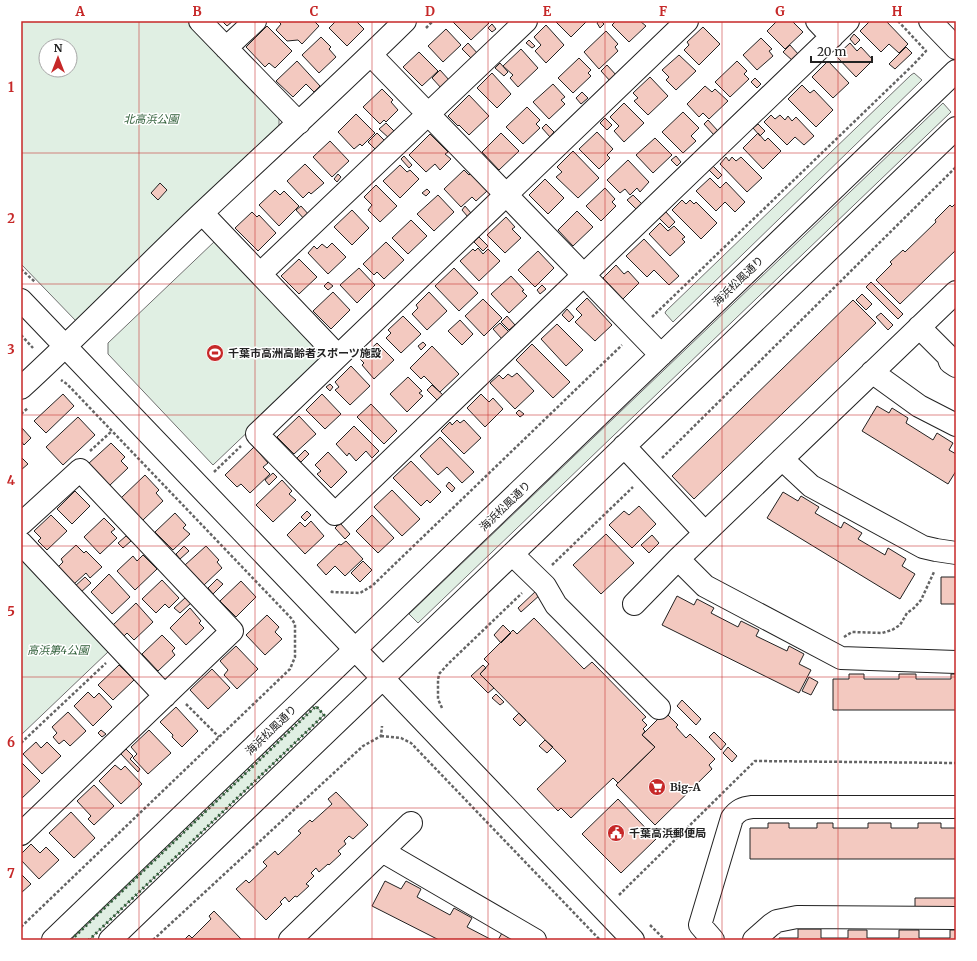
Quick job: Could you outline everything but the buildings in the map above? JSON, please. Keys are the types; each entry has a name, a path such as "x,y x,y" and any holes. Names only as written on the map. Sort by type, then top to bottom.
{"street":[{"path":"200,21 299,123"},
{"path":"226,48 255,21"},
{"path":"27,396 66,347 202,213 299,123 405,21"},
{"path":"260,274 526,21"},
{"path":"687,21 257,434 335,514 848,21"},
{"path":"817,21 832,37"},
{"path":"930,21 956,48"},
{"path":"371,54 661,355"},
{"name":"海浜松風通り","path":"53,940 956,71"},
{"path":"110,940 956,128"},
{"path":"202,213 338,356"},
{"path":"634,604 678,559 956,292"},
{"path":"21,300 633,940"},
{"path":"919,327 948,356 950,362 956,366"},
{"path":"872,372 918,406 956,425"},
{"path":"624,446 705,533"},
{"path":"782,459 811,486 924,547 956,552"},
{"path":"21,524 80,470 232,631 23,829"},
{"path":"21,543 121,649 168,693"},
{"path":"512,554 544,586 556,605 659,708"},
{"path":"678,559 706,586 840,658 956,662"},
{"path":"702,936 700,925 732,818 737,811 745,808 956,807"},
{"path":"300,937 411,823"},
{"path":"382,852 535,940"},
{"path":"754,940 770,925 777,921 797,917 956,918"}],"path":[{"path":"660,310 926,52 898,21"},
{"path":"662,458 956,168"},
{"path":"328,589 332,592 360,593 372,586 613,353"},
{"path":"21,927 290,669 295,657 295,624 291,618 112,430 64,381 59,379"},
{"path":"21,414 27,396"},
{"path":"80,470 82,460 112,430"},
{"path":"218,478 213,472 249,438 257,434"},
{"path":"547,569 637,483"},
{"path":"841,640 852,632 882,633 892,630 900,625 907,613 921,600 936,568"},
{"path":"442,710 438,699 439,674 526,589"},
{"path":"21,743 121,649"},
{"path":"168,693 219,737"},
{"path":"381,736 382,726"},
{"path":"153,940 364,746 381,736 402,738 411,743 600,940"},
{"path":"624,900 619,895 754,761 956,763"},
{"path":"645,920 665,940"}],"green space":[{"name":"北高浜公園","path":"21,21 188,21 279,116 279,126 76,321 21,264"},
{"path":"914,73 922,80 673,322 665,313 666,311"},
{"path":"943,103 951,112 418,623 409,614"},
{"name":"千葉市高洲高齢者スポーツ施設","path":"215,241 322,352 322,361 213,465 108,354 108,343"},
{"name":"高浜第4公園","path":"21,559 109,651 21,735"},
{"path":"316,706 324,715 89,940 71,940"}],"hedge":[{"path":"71,940 316,706 324,715 89,940"}],"place":[{"name":"千葉市高洲高齢者スポーツ施設","path":"215,353"},
{"name":"Big-A","path":"657,787"},
{"name":"千葉高浜郵便局","path":"616,833"}]}
